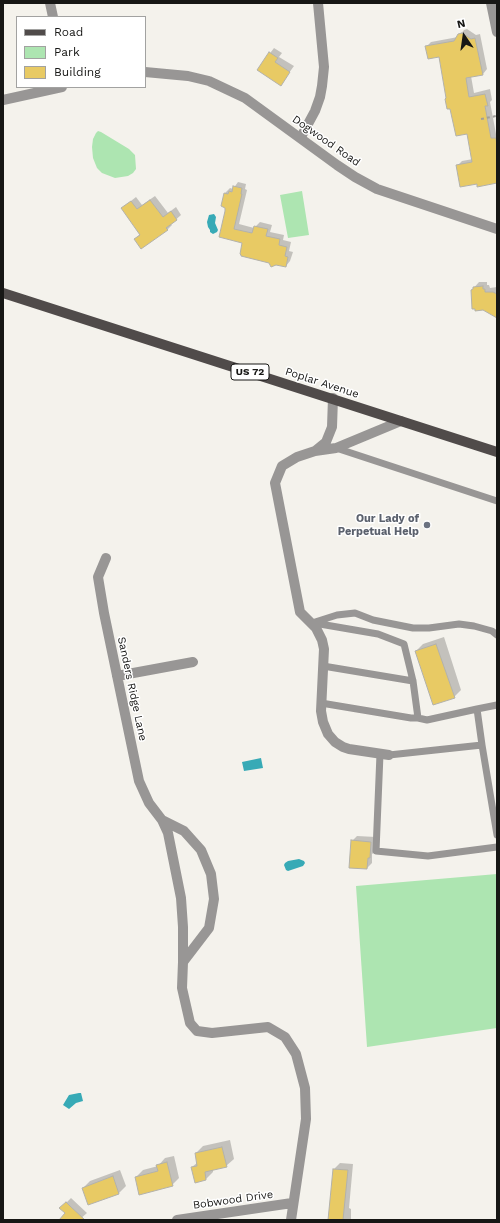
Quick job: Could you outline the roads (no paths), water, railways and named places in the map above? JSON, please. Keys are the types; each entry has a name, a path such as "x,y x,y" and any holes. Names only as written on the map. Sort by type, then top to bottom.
{"main road":[{"name":"Poplar Avenue","path":"3,293 497,452"}],"street":[{"path":"50,3 53,16"},
{"path":"301,137 315,111 322,86 324,67 318,3"},
{"path":"491,3 497,32"},
{"name":"Dogwood Road","path":"146,72 188,76 209,81 245,98 355,177 377,189 497,229"},
{"path":"3,100 57,88"},
{"path":"315,452 326,442 332,428 333,398"},
{"path":"385,754 349,749 335,742 328,734 323,722 321,703 324,649 322,640 312,622 300,612 275,483 282,466 296,457 336,448 401,421"},
{"name":"Sanders Ridge Lane","path":"106,558 98,577 104,613 139,781 149,803 162,820 168,833 181,898 184,927 182,988 190,1023 197,1031 212,1033 268,1027 285,1038 296,1054 306,1088 306,1119 292,1203"},
{"path":"117,676 193,662"},
{"name":"Sanders Ridge Lane","path":"162,820 184,831 201,850 211,874 214,899 209,928 183,962"},
{"path":"291,1220 292,1203"},
{"name":"Bobwood Drive","path":"177,1220 292,1203"}],"lane":[{"path":"336,448 497,501"},
{"path":"312,622 337,615 354,613 373,620 413,628 430,628 459,624 492,631 497,635"},
{"path":"312,622 378,634 404,644 413,681 418,718"},
{"path":"323,666 413,681"},
{"path":"321,703 427,720 497,705"},
{"path":"477,709 497,835"},
{"path":"482,744 385,754 376,851 428,856 497,847"}],"water":[{"path":"214,214 216,217 215,223 218,230 213,234 210,232 207,222 209,215"},
{"path":"261,758 263,768 244,771 242,762"},
{"path":"299,859 304,861 305,863 303,866 288,871 286,870 284,865 285,863"},
{"path":"81,1093 83,1101 76,1103 69,1109 63,1105 69,1095"}],"place":[{"name":"Our Lady of Perpetual Help","path":"427,525"}]}
